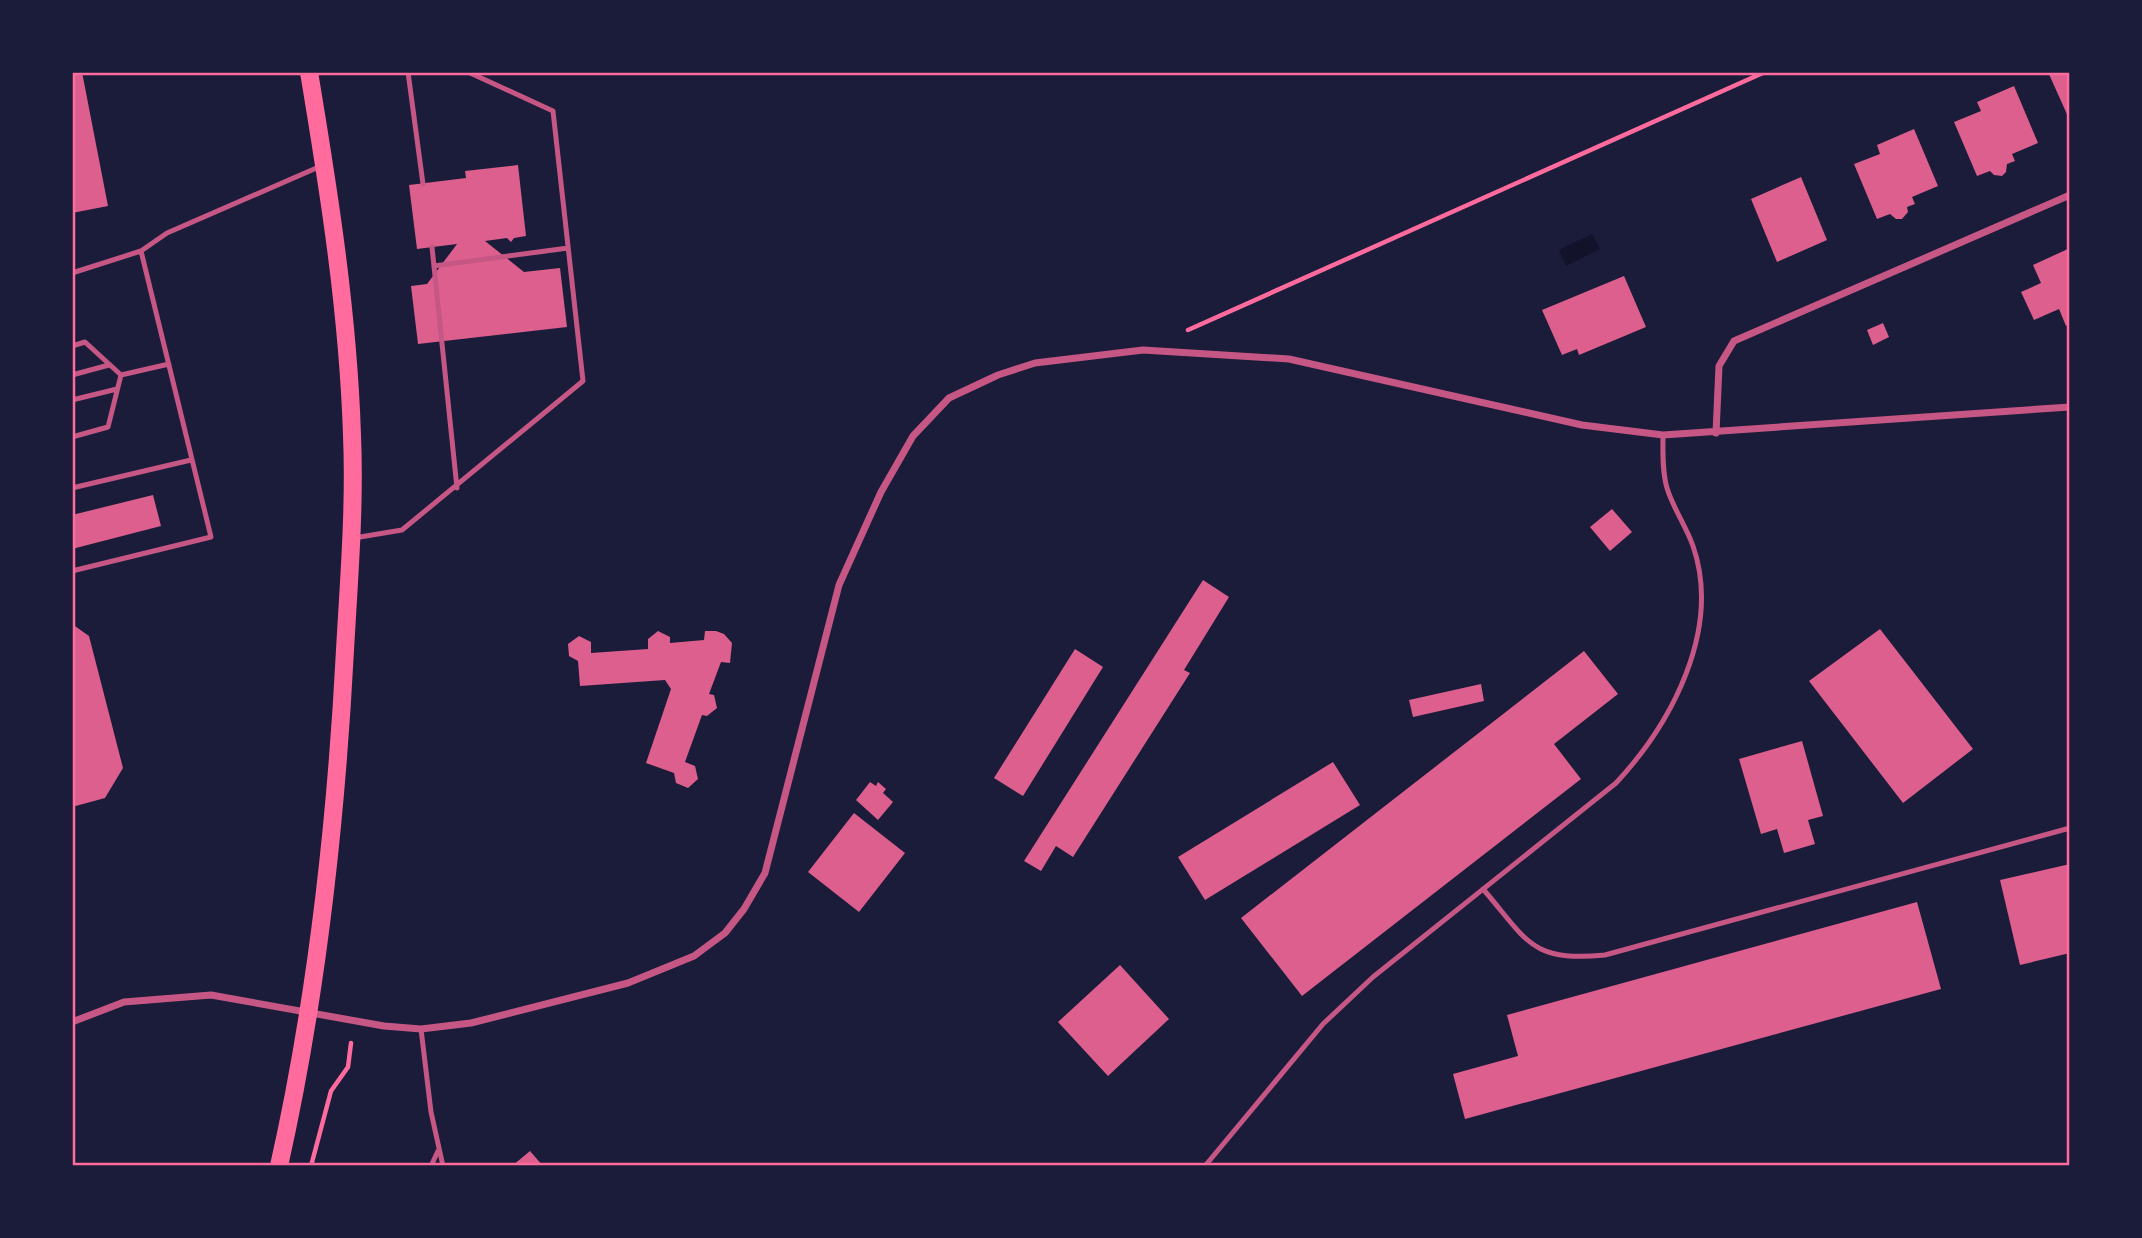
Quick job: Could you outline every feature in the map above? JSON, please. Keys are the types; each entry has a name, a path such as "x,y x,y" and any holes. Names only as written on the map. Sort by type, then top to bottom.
{"main road":[{"path":"279,1166 309,1012 339,775 351,539 352,436 343,294 309,72"}],"street":[{"path":"1716,433 1719,366 1734,341 2070,195"},
{"path":"72,1022 124,1002 211,995 354,1021 421,1029 471,1023 628,983 694,956 725,933 744,909 765,873 839,585 881,492 913,436 949,398 998,375 1035,363 1143,350 1289,359 1582,425 1663,435 2070,407"}],"lane":[{"path":"408,72 423,184"},
{"path":"351,539 402,530 457,488 583,381 553,111 468,72"},
{"path":"72,273 141,251 167,233 324,165"},
{"path":"432,247 457,488"},
{"path":"434,266 568,248"},
{"path":"72,571 211,537 141,251"},
{"path":"72,346 85,342 121,375"},
{"path":"121,375 169,364"},
{"path":"72,375 109,365"},
{"path":"72,437 108,427 121,375"},
{"path":"72,400 117,389"},
{"path":"1205,1166 1323,1024 1373,977 1616,783 1644,753 1669,711 1687,671 1697,632 1700,596 1694,548 1667,488 1663,435"},
{"path":"72,488 191,460"},
{"path":"1483,889 1531,944 1549,955 1605,955 2070,828"},
{"path":"421,1029 438,1151 443,1166"},
{"path":"431,1166 438,1151"}],"path":[{"path":"1143,350 1765,72"},
{"path":"311,1166 331,1091 348,1067 354,1021"}],"shaded area":[{"path":"1592,234 1600,249 1566,266 1559,250"}],"building":[{"path":"72,72 82,72 108,206 72,213"},
{"path":"2048,72 2070,72 2070,121"},
{"path":"2014,86 2038,143 2012,154 2015,161 2007,164 2006,172 2002,176 1994,175 1990,171 1977,176 1954,122 1981,111 1977,102"},
{"path":"1914,129 1938,186 1912,197 1915,204 1907,207 1908,212 1902,219 1896,219 1890,214 1877,219 1854,164 1880,154 1877,145"},
{"path":"518,165 526,236 514,238 511,242 507,238 485,241 524,272 560,268 567,327 418,344 411,286 427,284 457,244 417,249 409,185 466,178 465,171"},
{"path":"1801,177 1827,240 1777,262 1751,199"},
{"path":"2070,248 2070,324 2066,326 2059,309 2034,320 2021,292 2041,283 2033,265"},
{"path":"1624,276 1646,327 1579,355 1577,349 1562,355 1542,310"},
{"path":"1883,323 1889,337 1873,345 1867,330"},
{"path":"153,495 161,526 72,549 72,515"},
{"path":"1612,509 1632,532 1610,551 1590,527"},
{"path":"1203,580 1229,597 1184,670 1190,673 1073,857 1056,846 1041,871 1024,861"},
{"path":"72,624 89,636 123,768 105,798 72,807"},
{"path":"1880,629 1973,749 1903,803 1809,681"},
{"path":"658,631 670,637 670,643 704,640 705,631 716,631 724,634 732,643 730,663 721,662 709,694 714,695 717,708 707,716 702,715 685,762 695,766 698,779 688,788 676,783 674,773 646,763 671,689 665,680 580,686 578,661 569,656 568,644 579,636 591,642 591,653 648,649 648,639"},
{"path":"1075,649 1103,667 1023,796 994,778"},
{"path":"1584,651 1618,694 1554,744 1581,779 1302,996 1241,918"},
{"path":"1481,684 1484,701 1413,717 1409,700"},
{"path":"1802,741 1823,816 1808,820 1815,844 1784,853 1777,829 1761,834 1739,759"},
{"path":"1333,762 1360,805 1205,900 1178,857"},
{"path":"870,782 876,786 878,782 886,789 883,793 893,802 878,820 856,800"},
{"path":"854,813 905,853 859,912 808,872"},
{"path":"2070,864 2070,953 2020,965 2000,880"},
{"path":"1917,902 1941,989 1465,1119 1453,1074 1518,1056 1507,1015"},
{"path":"1120,965 1169,1019 1108,1076 1058,1022"},
{"path":"530,1151 543,1166 512,1166"}]}
